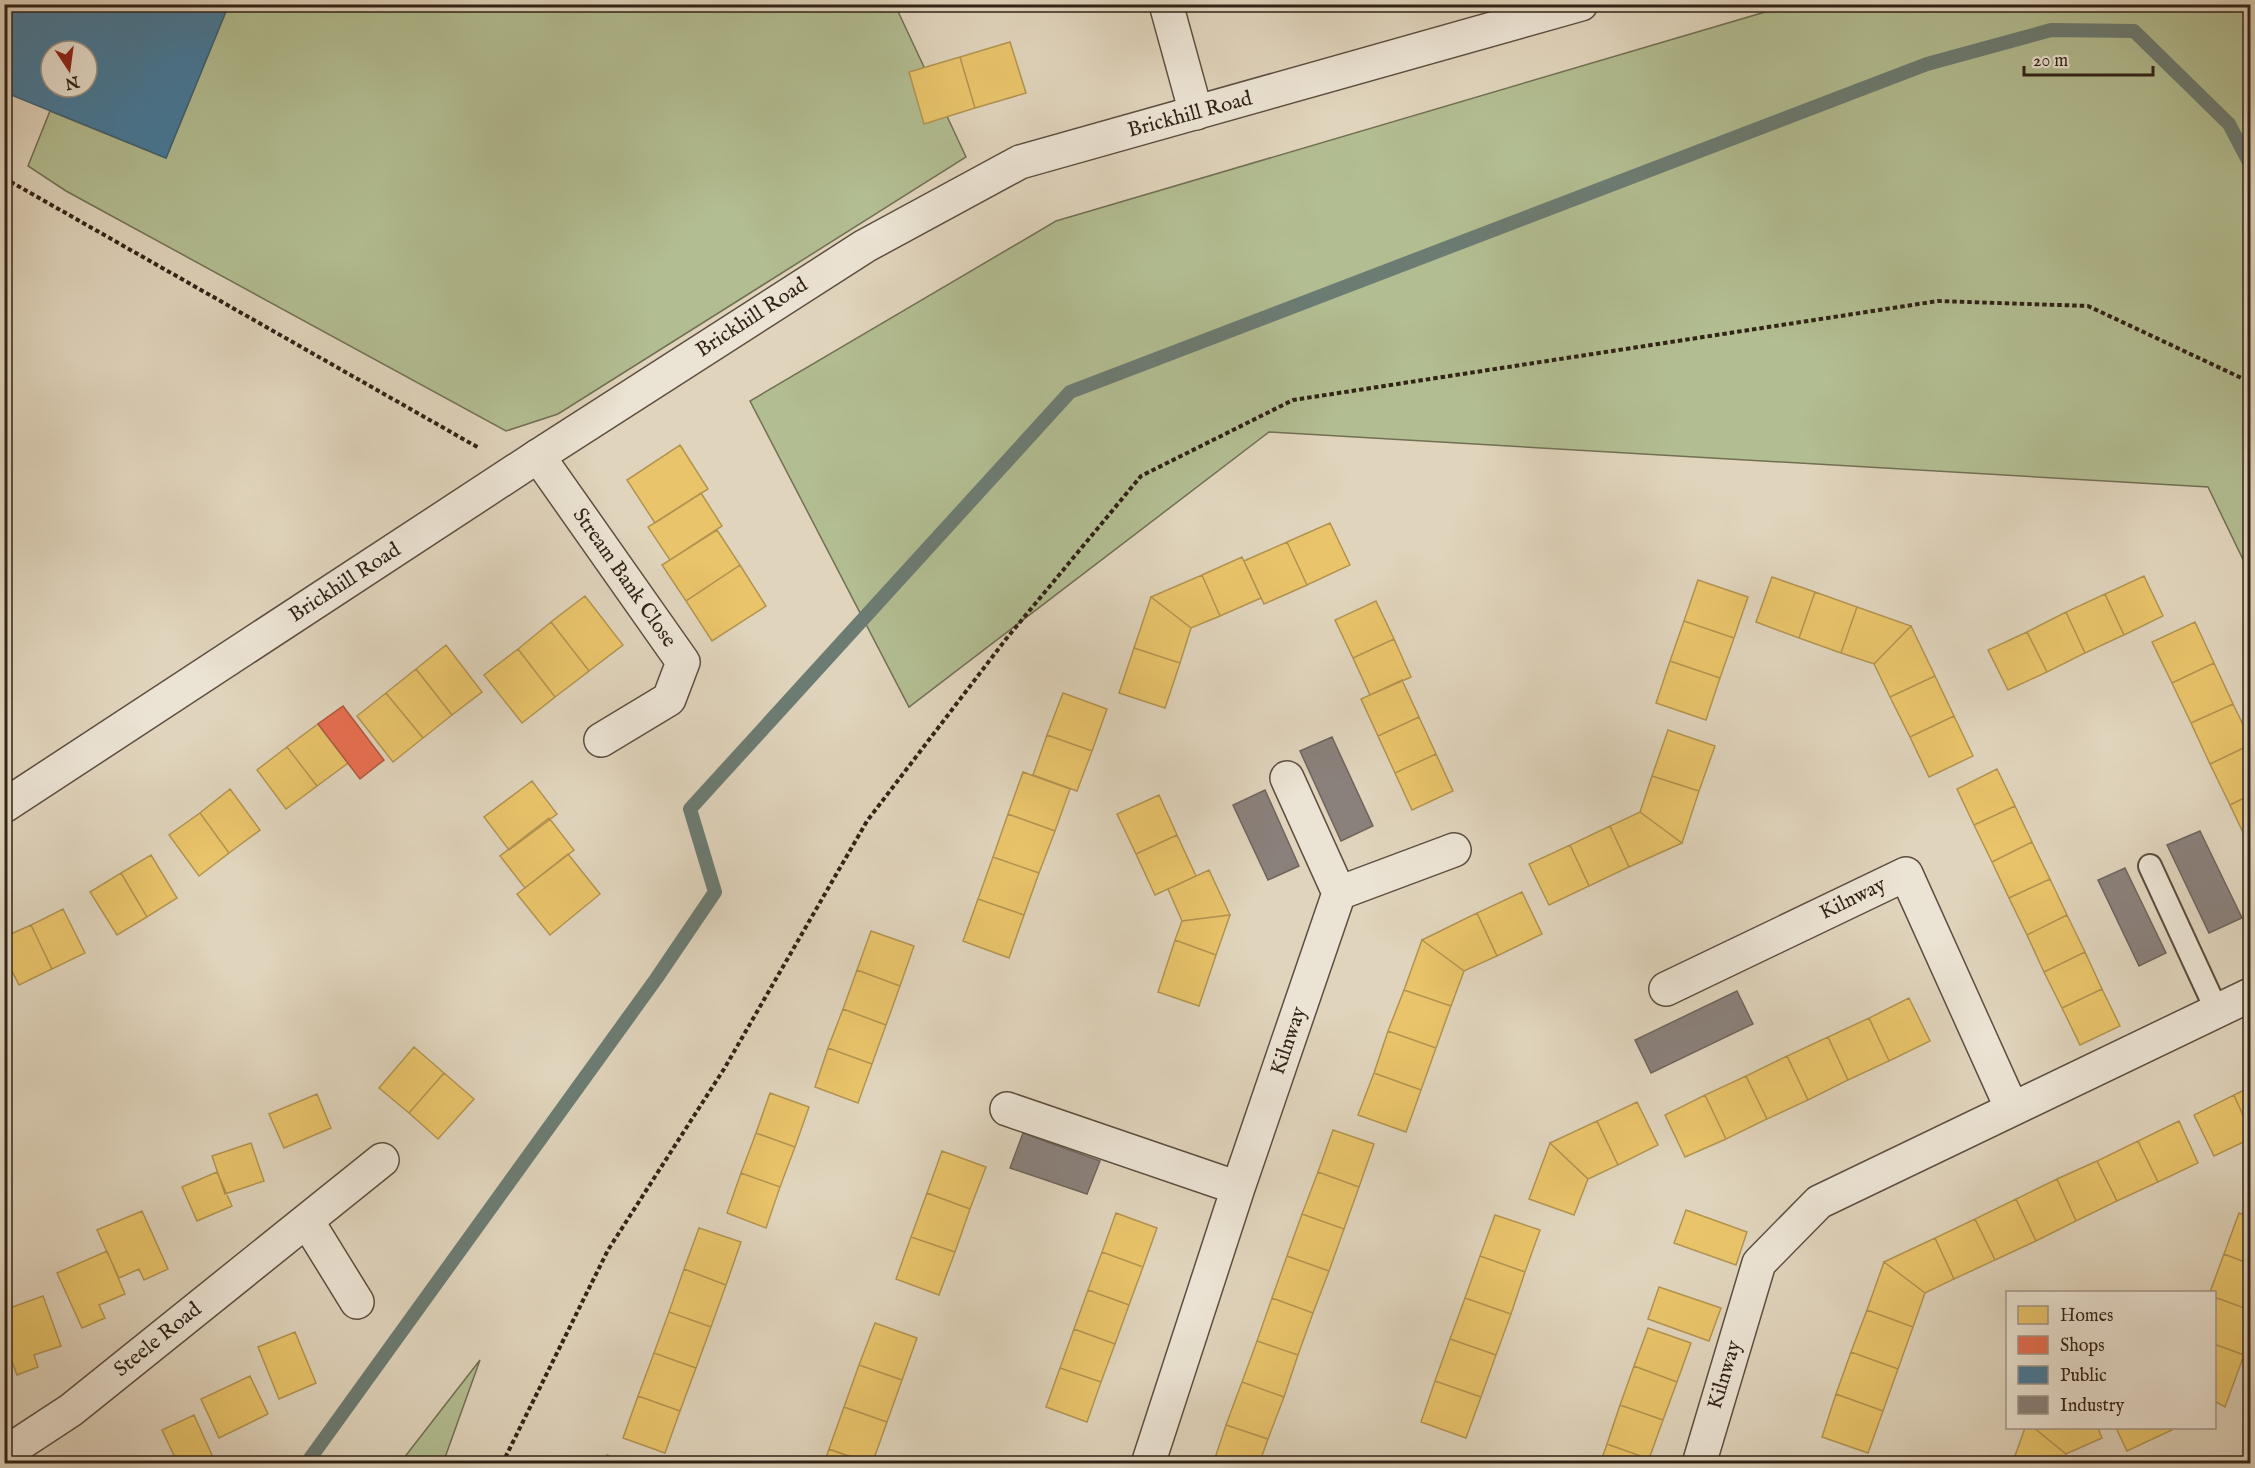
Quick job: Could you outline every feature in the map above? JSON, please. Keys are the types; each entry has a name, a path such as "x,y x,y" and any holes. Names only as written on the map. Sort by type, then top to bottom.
{"street":[{"path":"1166,4 1196,113"},
{"name":"Brickhill Road","path":"4,806 528,463 865,246 1020,162 1581,4"},
{"name":"Stream Bank Close","path":"528,463 682,662 669,699 601,740"},
{"path":"1287,778 1340,893 1454,850"},
{"name":"Kilnway","path":"1666,989 1905,874 2012,1109"},
{"name":"Kilnway","path":"1148,1464 1238,1188 1340,893"},
{"name":"Kilnway","path":"1699,1464 1759,1263 1819,1202 2250,995"},
{"path":"1007,1109 1238,1188"},
{"name":"Steele Road","path":"4,1454 71,1410 382,1160"},
{"path":"307,1221 357,1302"}],"lane":[{"path":"2150,866 2217,1011"}],"path":[{"path":"4,178 528,463"},
{"path":"502,1464 608,1250 724,1069 867,821 1006,639 1141,476 1293,400 1938,301 2088,306 2250,382"}],"green space":[{"path":"229,4 895,5 966,157 558,414 506,431 66,191 28,166 50,111 166,158"},
{"path":"1789,5 2250,5 2250,574 2208,487 1269,432 909,707 750,401 1056,221"},
{"path":"480,1360 443,1463 400,1463"}],"building: Homes":[{"path":"1010,42 1026,93 975,108 960,57"},
{"path":"960,57 975,108 924,124 909,72"},
{"path":"680,445 708,489 655,523 627,480"},
{"path":"701,493 722,526 670,560 648,527"},
{"path":"1330,523 1350,565 1307,585 1287,542"},
{"path":"717,530 740,565 686,601 662,565"},
{"path":"1287,542 1307,585 1264,604 1244,561"},
{"path":"1242,557 1261,598 1220,616 1202,575"},
{"path":"740,565 766,606 712,641 686,601"},
{"path":"1202,575 1220,616 1191,628 1151,597"},
{"path":"2144,576 2163,616 2124,635 2105,594"},
{"path":"1772,577 1815,592 1799,638 1756,622"},
{"path":"1698,580 1748,597 1734,638 1684,621"},
{"path":"1815,592 1857,607 1841,653 1799,638"},
{"path":"2105,594 2124,635 2085,653 2066,612"},
{"path":"585,596 623,645 589,671 551,622"},
{"path":"1151,597 1191,628 1180,663 1134,648"},
{"path":"1376,601 1394,639 1353,658 1335,620"},
{"path":"1857,607 1911,626 1874,664 1841,653"},
{"path":"2066,612 2085,653 2047,672 2027,632"},
{"path":"1684,621 1734,638 1720,678 1670,661"},
{"path":"551,622 589,671 555,697 518,649"},
{"path":"2195,622 2214,663 2172,683 2152,642"},
{"path":"1911,626 1935,676 1890,697 1874,664"},
{"path":"2027,632 2047,672 2008,690 1988,650"},
{"path":"1394,639 1411,677 1370,695 1353,658"},
{"path":"446,645 482,692 452,715 416,669"},
{"path":"1134,648 1180,663 1165,708 1119,693"},
{"path":"518,649 555,697 522,723 484,675"},
{"path":"1670,661 1720,678 1706,720 1656,703"},
{"path":"2214,663 2233,704 2191,723 2172,683"},
{"path":"416,669 452,715 423,738 386,693"},
{"path":"1935,676 1954,716 1910,737 1890,697"},
{"path":"1402,680 1419,717 1378,736 1361,699"},
{"path":"386,693 423,738 393,762 357,716"},
{"path":"1063,693 1107,709 1092,751 1047,735"},
{"path":"2233,704 2250,739 2250,745 2210,764 2191,723"},
{"path":"1954,716 1973,756 1929,777 1910,737"},
{"path":"1419,717 1436,754 1395,773 1378,736"},
{"path":"318,724 348,763 317,786 287,747"},
{"path":"1668,730 1715,746 1699,791 1652,776"},
{"path":"1047,735 1092,751 1077,791 1033,775"},
{"path":"2250,745 2250,795 2230,805 2210,764"},
{"path":"287,747 317,786 286,809 257,770"},
{"path":"1436,754 1453,791 1412,810 1395,773"},
{"path":"1997,769 2015,806 1974,825 1957,789"},
{"path":"1023,772 1070,789 1055,831 1008,814"},
{"path":"1652,776 1699,791 1682,843 1640,812"},
{"path":"532,781 557,814 509,850 484,817"},
{"path":"230,789 260,830 229,853 200,813"},
{"path":"1159,795 1177,835 1136,854 1117,814"},
{"path":"2250,795 2250,844 2249,845 2230,805"},
{"path":"2015,806 2032,842 1992,862 1974,825"},
{"path":"1640,812 1682,843 1629,867 1610,826"},
{"path":"200,813 229,853 199,876 169,835"},
{"path":"1008,814 1055,831 1039,873 993,857"},
{"path":"549,818 574,850 525,888 500,856"},
{"path":"1610,826 1629,867 1589,886 1570,845"},
{"path":"1177,835 1196,876 1155,895 1136,854"},
{"path":"2032,842 2050,879 2009,898 1992,862"},
{"path":"1570,845 1589,886 1549,905 1529,864"},
{"path":"568,854 600,894 550,935 517,894"},
{"path":"151,855 177,898 147,917 121,873"},
{"path":"993,857 1039,873 1024,915 978,899"},
{"path":"1209,870 1230,915 1182,921 1168,889"},
{"path":"121,873 147,917 117,935 90,892"},
{"path":"2050,879 2067,915 2027,935 2009,898"},
{"path":"1522,892 1542,934 1497,956 1477,913"},
{"path":"978,899 1024,915 1009,958 963,941"},
{"path":"63,909 85,953 52,969 31,925"},
{"path":"1477,913 1497,956 1464,971 1422,940"},
{"path":"1230,915 1216,955 1175,940 1182,921"},
{"path":"2067,915 2085,952 2044,972 2027,935"},
{"path":"31,925 52,969 19,985 4,955 4,937"},
{"path":"871,931 914,946 900,986 857,970"},
{"path":"1175,940 1216,955 1199,1006 1158,992"},
{"path":"1422,940 1464,971 1451,1006 1404,990"},
{"path":"2085,952 2102,989 2062,1008 2044,972"},
{"path":"857,970 900,986 886,1025 843,1009"},
{"path":"2102,989 2120,1026 2080,1045 2062,1008"},
{"path":"1404,990 1451,1006 1436,1048 1388,1031"},
{"path":"1909,998 1930,1041 1889,1061 1869,1018"},
{"path":"843,1009 886,1025 872,1064 828,1048"},
{"path":"1869,1018 1889,1061 1848,1080 1828,1037"},
{"path":"1388,1031 1436,1048 1421,1090 1374,1073"},
{"path":"1828,1037 1848,1080 1808,1100 1787,1056"},
{"path":"414,1047 444,1073 409,1113 379,1088"},
{"path":"828,1048 872,1064 858,1103 815,1087"},
{"path":"1787,1056 1808,1100 1767,1119 1746,1076"},
{"path":"444,1073 474,1099 438,1139 409,1113"},
{"path":"1374,1073 1421,1090 1406,1132 1358,1115"},
{"path":"1746,1076 1767,1119 1726,1139 1705,1095"},
{"path":"2250,1087 2250,1131 2234,1095"},
{"path":"770,1093 809,1107 795,1147 756,1133"},
{"path":"317,1094 331,1128 284,1148 269,1114"},
{"path":"1705,1095 1726,1139 1685,1157 1665,1115"},
{"path":"2234,1095 2250,1131 2250,1139 2214,1156 2194,1115"},
{"path":"1637,1102 1658,1145 1618,1165 1597,1121"},
{"path":"1597,1121 1618,1165 1588,1179 1550,1143"},
{"path":"2179,1121 2198,1163 2158,1182 2138,1141"},
{"path":"1333,1130 1374,1144 1359,1187 1318,1172"},
{"path":"756,1133 795,1147 780,1187 741,1173"},
{"path":"2138,1141 2158,1182 2117,1201 2097,1161"},
{"path":"251,1143 264,1181 225,1194 212,1156"},
{"path":"1550,1143 1588,1179 1574,1215 1529,1199"},
{"path":"942,1151 986,1167 970,1209 927,1193"},
{"path":"2097,1161 2117,1201 2076,1221 2057,1179"},
{"path":"217,1172 232,1206 197,1221 182,1187"},
{"path":"1318,1172 1359,1187 1344,1229 1302,1214"},
{"path":"741,1173 780,1187 766,1228 727,1213"},
{"path":"2057,1179 2076,1221 2036,1241 2016,1199"},
{"path":"927,1193 970,1209 955,1252 911,1237"},
{"path":"2016,1199 2036,1241 1995,1260 1975,1219"},
{"path":"1686,1210 1747,1232 1736,1265 1674,1243"},
{"path":"142,1211 168,1269 144,1280 139,1269 119,1278 97,1230"},
{"path":"1116,1213 1157,1228 1143,1267 1102,1252"},
{"path":"2239,1213 2250,1217 2250,1264 2224,1254"},
{"path":"1302,1214 1344,1229 1329,1271 1287,1256"},
{"path":"1495,1215 1540,1230 1525,1272 1480,1256"},
{"path":"1975,1219 1995,1260 1954,1279 1935,1238"},
{"path":"699,1228 741,1242 726,1285 684,1269"},
{"path":"911,1237 955,1252 939,1295 896,1279"},
{"path":"1935,1238 1954,1279 1925,1293 1884,1262"},
{"path":"107,1251 125,1294 99,1305 105,1318 82,1328 57,1273"},
{"path":"1102,1252 1143,1267 1129,1305 1088,1290"},
{"path":"2224,1254 2250,1264 2250,1310 2216,1298 2216,1291 2210,1291"},
{"path":"1287,1256 1329,1271 1313,1313 1272,1298"},
{"path":"1480,1256 1525,1272 1511,1314 1465,1298"},
{"path":"1884,1262 1925,1293 1913,1327 1867,1310"},
{"path":"684,1269 726,1285 711,1327 669,1312"},
{"path":"1659,1287 1721,1308 1709,1341 1648,1319"},
{"path":"1088,1290 1129,1305 1115,1344 1074,1329"},
{"path":"43,1296 61,1346 34,1355 38,1367 17,1375 4,1340 4,1310"},
{"path":"1272,1298 1313,1313 1298,1355 1257,1341"},
{"path":"1465,1298 1511,1314 1496,1355 1450,1339"},
{"path":"2216,1298 2250,1310 2250,1336 2244,1355 2216,1345"},
{"path":"1867,1310 1913,1327 1898,1369 1851,1352"},
{"path":"669,1312 711,1327 696,1368 654,1353"},
{"path":"875,1323 917,1338 902,1380 859,1365"},
{"path":"1648,1328 1691,1343 1677,1382 1634,1366"},
{"path":"1074,1329 1115,1344 1101,1382 1060,1368"},
{"path":"295,1332 316,1383 279,1399 258,1347"},
{"path":"1450,1339 1496,1355 1481,1397 1435,1381"},
{"path":"1257,1341 1298,1355 1284,1397 1242,1382"},
{"path":"2216,1345 2244,1355 2225,1407 2216,1402"},
{"path":"1851,1352 1898,1369 1883,1411 1836,1394"},
{"path":"654,1353 696,1368 680,1411 638,1396"},
{"path":"859,1365 902,1380 887,1422 844,1407"},
{"path":"1634,1366 1677,1382 1663,1420 1620,1405"},
{"path":"1060,1368 1101,1382 1087,1422 1046,1407"},
{"path":"250,1376 268,1414 219,1438 201,1399"},
{"path":"1435,1381 1481,1397 1466,1438 1421,1422"},
{"path":"1242,1382 1284,1397 1268,1439 1226,1425"},
{"path":"1836,1394 1883,1411 1868,1453 1822,1437"},
{"path":"638,1396 680,1411 665,1453 623,1438"},
{"path":"1620,1405 1663,1420 1649,1459 1607,1444"},
{"path":"844,1407 887,1422 872,1464 829,1449"},
{"path":"194,1415 216,1464 178,1464 162,1430"},
{"path":"1226,1425 1268,1439 1259,1464 1213,1464"},
{"path":"2025,1429 2035,1429 2066,1454 2063,1464 2012,1464"},
{"path":"2035,1429 2098,1429 2102,1438 2066,1454"},
{"path":"2116,1429 2172,1430 2127,1451"},
{"path":"1607,1444 1649,1459 1648,1464 1600,1464"},
{"path":"829,1449 869,1464 824,1464"},
{"path":"607,1455 630,1464 604,1464"}],"building: Shops":[{"path":"343,706 384,760 360,779 318,724"}],"building: Public":[{"path":"4,4 229,4 166,158 4,92"}],"building: Industry":[{"path":"1332,737 1373,826 1341,841 1300,751"},
{"path":"1265,790 1299,866 1268,880 1233,805"},
{"path":"2200,831 2242,918 2209,933 2167,845"},
{"path":"2125,868 2166,953 2139,966 2098,880"},
{"path":"1737,991 1753,1024 1651,1073 1635,1040"},
{"path":"1023,1133 1100,1161 1087,1194 1010,1168"}],"waterway":[{"path":"306,1464 656,979 715,892 690,809 1070,392 1927,64 2051,30 2134,31 2229,124 2250,164"}]}
